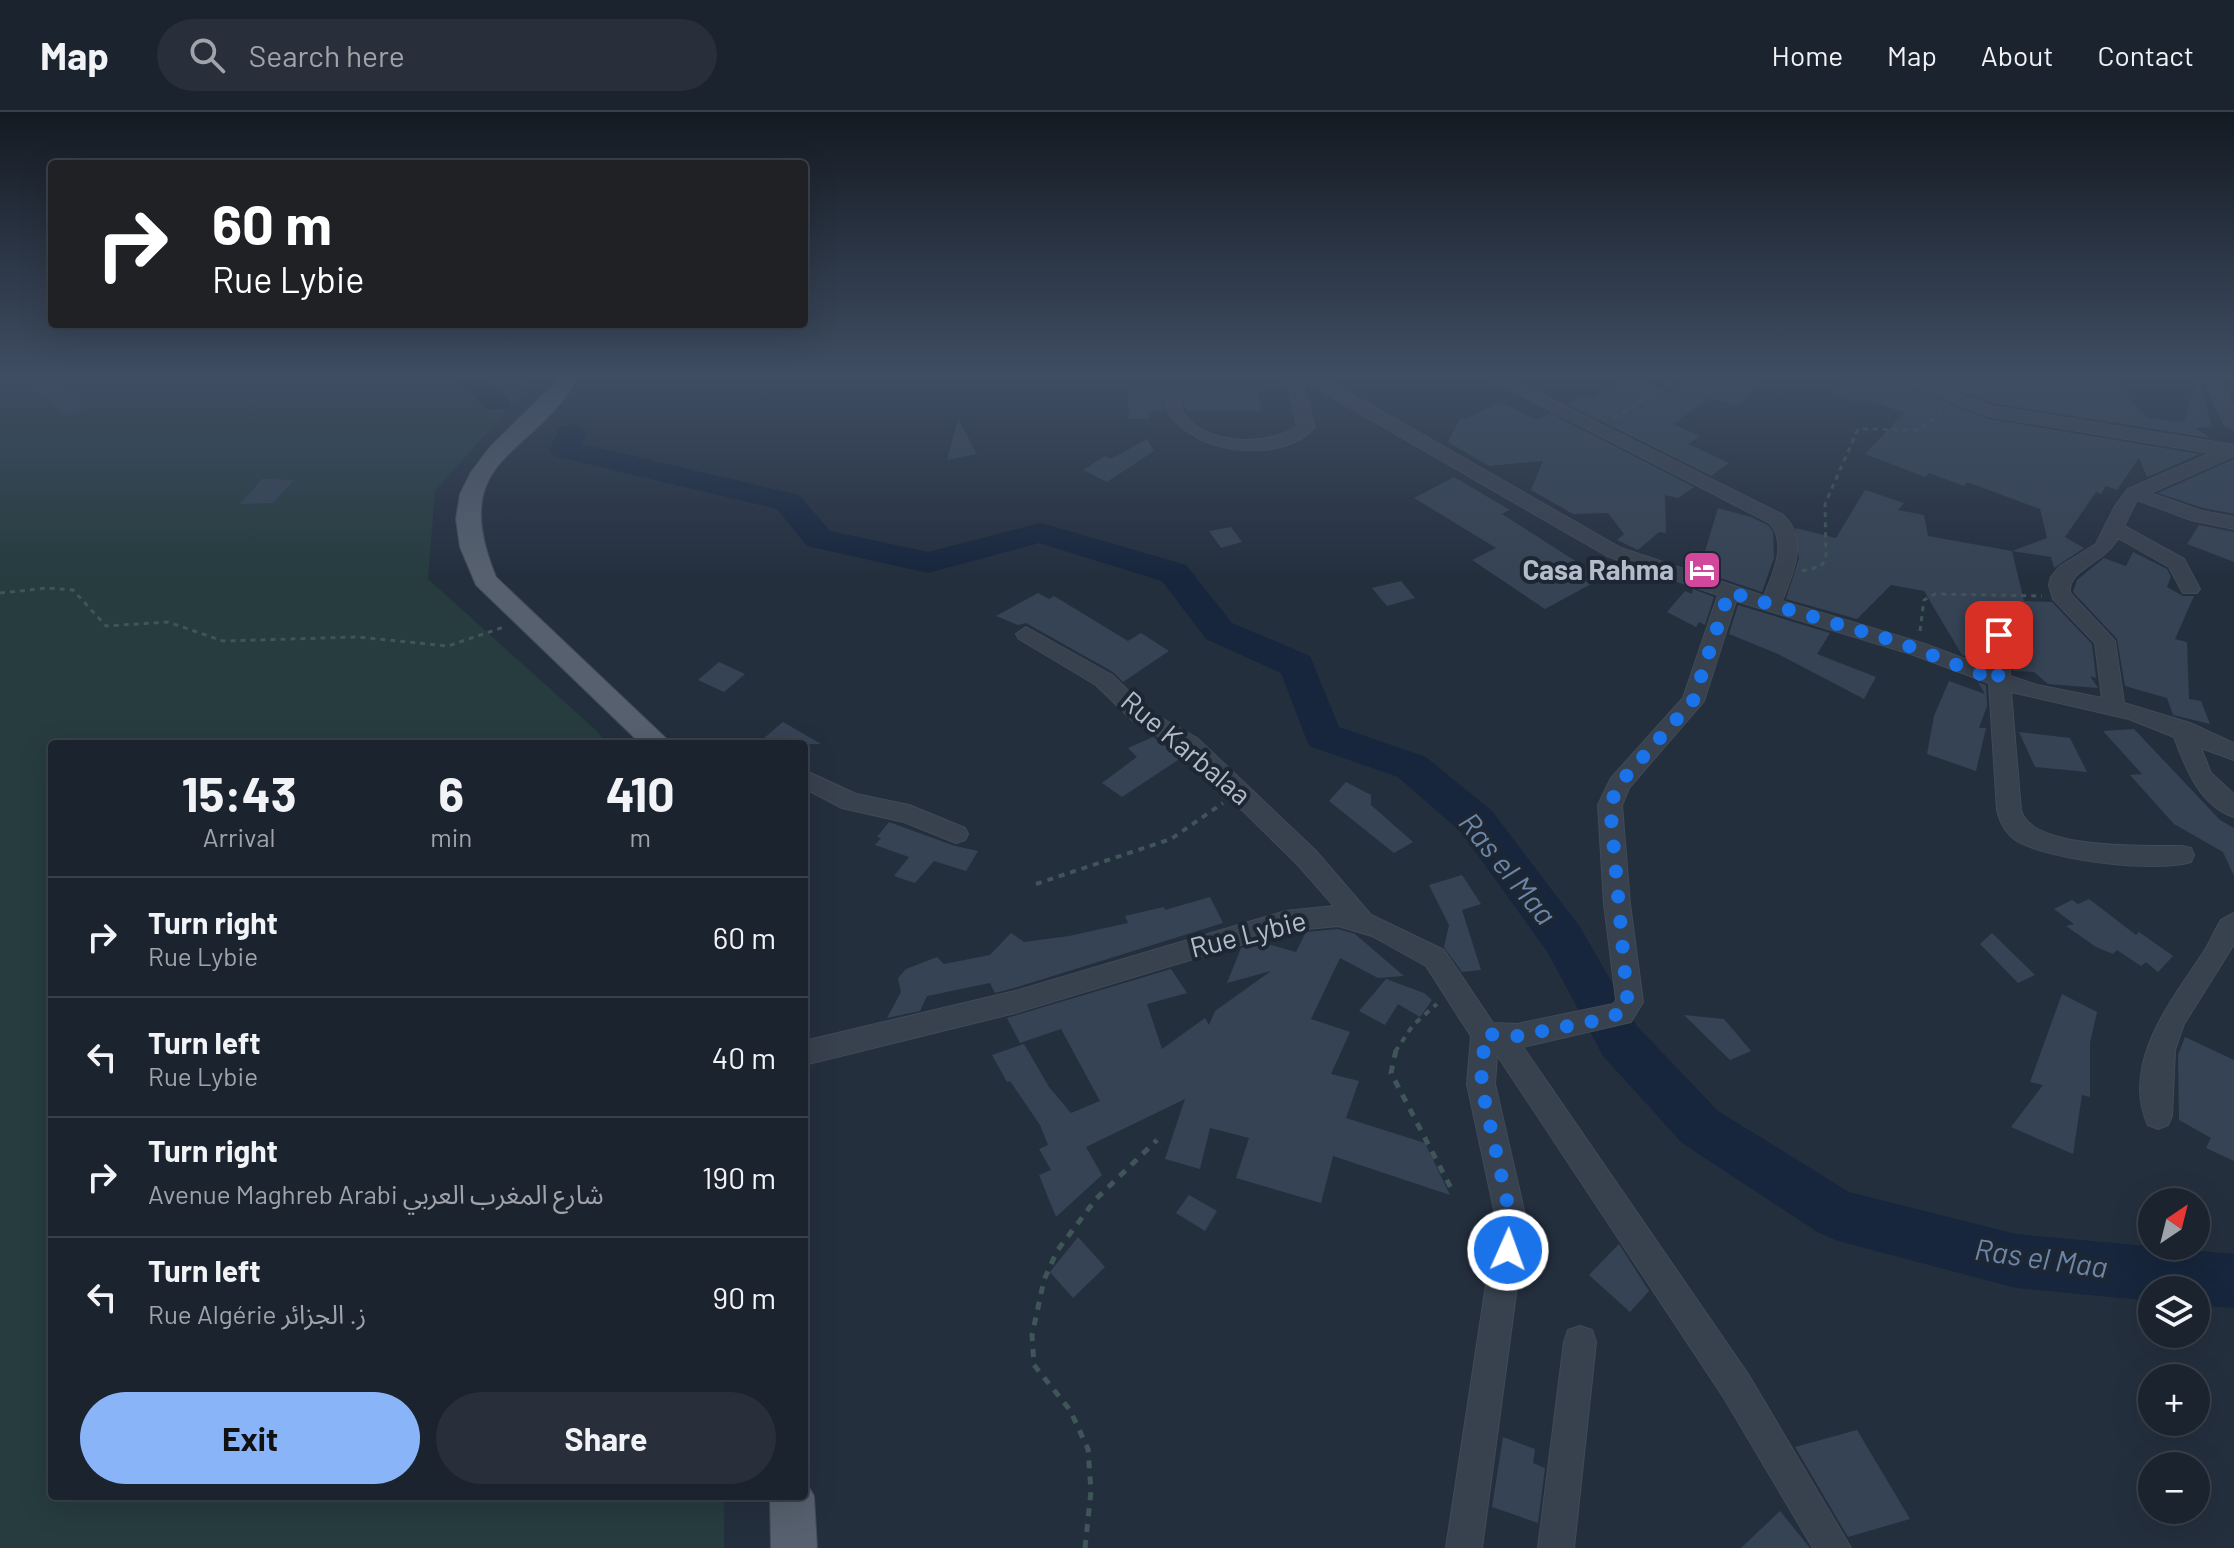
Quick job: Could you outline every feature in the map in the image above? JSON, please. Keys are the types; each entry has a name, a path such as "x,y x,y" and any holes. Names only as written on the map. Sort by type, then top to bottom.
{"main road":[{"path":"509,442 484,468 469,494 465,525 472,555 485,580 654,740"},
{"path":"792,1500 794,1548"}],"street":[{"path":"1422,442 1603,547 1655,568 1918,649 2033,692 2114,707 2182,729 2234,752"},
{"path":"1626,442 1760,508 1783,524 1788,545 1784,570 1771,604"},
{"path":"2176,442 2232,451"},
{"path":"2114,707 2105,641 2060,595 2058,585 2066,570 2095,556 2105,547 2112,527 2134,493 2232,451"},
{"path":"2134,493 2198,516 2234,523"},
{"path":"2112,527 2177,563 2190,589"},
{"path":"1464,1548 1511,1219 1481,1084 1501,1036 1610,1018 1628,1008 1630,1002 1610,820 1613,794 1637,762 1693,701 1729,592"},
{"path":"1983,631 2001,637 1998,681 2012,821 2020,830 2079,850 2112,855 2182,855"},
{"name":"Rue Karbalaa","path":"1026,634 1104,680 1141,716 1189,744 1307,858 1361,920"},
{"path":"2182,729 2201,777 2234,808"},
{"path":"808,780 850,802 909,814 956,834"},
{"name":"Rue Lybie","path":"808,1052 1015,1002 1286,921 1338,916 1361,920 1435,958 1458,995 1501,1036 1736,1386 1833,1548"},
{"path":"2158,1116 2155,1065 2160,1043 2180,1003 2215,957 2234,923"},
{"path":"1556,1548 1580,1342"}],"path":[{"path":"1784,570 1808,571 1821,566 1826,559 1825,504 1852,442"},
{"path":"0,593 48,588 73,590 106,626 168,622 223,641 357,637 448,646 470,641 525,618"},
{"path":"1918,649 1924,600 1935,594 2060,595"},
{"path":"1036,884 1171,839 1239,790"},
{"path":"1451,1188 1391,1073 1390,1064 1399,1046 1429,1011 1458,995"},
{"path":"1085,1548 1093,1481 1090,1449 1081,1425 1034,1365 1030,1355 1031,1339 1042,1285 1054,1258 1115,1177 1157,1140"}],"green space":[{"path":"0,442 479,442 435,491 428,579 603,740 48,740 48,1500 724,1500 724,1548 0,1548"}],"building":[{"path":"952,442 970,442 977,454 947,460"},
{"path":"1142,442 1149,442 1154,451 1107,482 1083,470 1105,456 1111,459"},
{"path":"1448,442 1606,442 1694,487 1678,498 1665,495 1666,533 1659,532 1638,550 1617,540 1624,534 1608,513 1573,514 1531,490 1543,461 1489,466"},
{"path":"1643,442 1691,442 1688,444 1729,463 1711,476"},
{"path":"1876,442 2127,442 2200,454 2147,477 2139,458 2117,490 2106,486 2101,494 2096,492 2065,537 2084,548 2054,568 2051,557 2012,551 2047,538 2040,509 1967,482 1964,486 1929,473 1925,477 1865,454"},
{"path":"2234,459 2234,514 2203,508 2158,493"},
{"path":"1454,477 1510,510 1502,514 1602,578 1545,609 1472,560 1496,548 1414,498"},
{"path":"262,479 294,480 273,503 240,504"},
{"path":"1865,490 1904,503 1898,510 1924,515 1928,536 2012,551 2024,601 2052,602 2092,644 2096,678 2090,676 2098,688 2048,684 2034,672 2013,671 2013,635 1984,621 1970,632 1987,643 1986,664 1962,655 1924,591 1891,585 1857,619 1786,599 1799,558 1795,528 1836,538"},
{"path":"1718,508 1751,517 1768,525 1773,532 1774,558 1762,592 1699,571"},
{"path":"2199,525 2234,532 2234,562 2187,544"},
{"path":"1231,527 1242,542 1221,548 1209,531"},
{"path":"2133,552 2167,569 2171,577 2167,587 2183,596 2194,596 2175,639 2187,642 2189,699 2201,701 2210,724 2173,715 2167,698 2125,686 2117,639 2073,592 2077,580 2104,558 2126,566"},
{"path":"1401,581 1415,598 1387,606 1372,588"},
{"path":"1693,589 1714,597 1705,625 1699,622 1696,627 1667,612 1685,591 1692,594"},
{"path":"1038,593 1049,599 1054,596 1128,641 1141,633 1169,651 1123,682 1113,672 1026,623 1018,625 996,616"},
{"path":"1738,605 1830,633 1817,654 1876,677 1864,699 1778,654 1729,634"},
{"path":"719,662 745,674 724,692 698,680"},
{"path":"1949,681 1985,694 1978,682 1986,685 1987,706 1979,728 1986,728 1976,771 1927,754 1934,716"},
{"path":"783,722 821,744 808,744 808,740 762,740"},
{"path":"2134,729 2220,820 2234,828 2234,876 2223,852 2174,824 2130,775 2142,774 2103,731"},
{"path":"2019,732 2070,738 2087,772 2035,767"},
{"path":"1153,737 1181,758 1122,797 1102,783 1137,757 1128,748"},
{"path":"1346,782 1371,795 1371,805 1413,842 1394,853 1329,801"},
{"path":"889,822 978,851 966,871 934,861 915,883 894,876 909,857 875,845 881,838 877,837"},
{"path":"1462,875 1481,904 1462,910 1481,970 1462,972 1444,947 1449,925 1429,885"},
{"path":"1210,897 1223,923 995,993 990,983 927,996 920,1011 887,1018 901,992 898,978 906,969 937,957 944,964 990,955 1011,933 1024,942 1069,936 1128,923 1125,916 1164,907 1165,910"},
{"path":"2089,899 2136,935 2139,932 2173,956 2158,972 2146,962 2141,966 2117,950 2113,954 2096,947 2066,926 2074,924 2054,909 2072,900 2078,904"},
{"path":"1338,929 1355,934 1404,976 1378,978 1340,958 1311,1019 1350,1032 1331,1074 1359,1081 1346,1118 1425,1143 1450,1195 1333,1156 1321,1203 1236,1178 1249,1138 1210,1128 1200,1169 1165,1159 1185,1099 1086,1147 1102,1175 1056,1217 1039,1175 1051,1170 1039,1149 1048,1145 1040,1125 1010,1081 1007,1082 992,1055 1024,1044 1049,1087 1071,1113 1100,1101 1061,1029 1020,1043 1007,1018 1171,969 1187,993 1147,1004 1162,1049 1205,1018 1209,1025 1215,1011 1271,971 1227,983 1241,948 1260,942 1296,952 1306,932"},
{"path":"1992,933 2035,975 2018,983 1980,944"},
{"path":"1386,979 1424,993 1432,1000 1420,1017 1398,1004 1385,1025 1359,1011"},
{"path":"2062,994 2097,1012 2090,1043 2090,1097 2082,1095 2073,1154 2011,1127 2043,1085 2030,1082"},
{"path":"1684,1015 1724,1019 1751,1051 1730,1060"},
{"path":"2185,1037 2234,1060 2234,1161 2206,1148 2211,1138 2179,1120 2178,1055"},
{"path":"1189,1195 1217,1211 1205,1231 1176,1213"},
{"path":"1078,1237 1105,1267 1073,1298 1050,1272"},
{"path":"1619,1244 1649,1291 1630,1312 1589,1275"},
{"path":"1857,1430 1910,1519 1848,1537 1795,1447"},
{"path":"1503,1437 1535,1449 1533,1463 1545,1468 1538,1523 1492,1507"},
{"path":"1780,1511 1810,1548 1741,1548"}],"waterway":[{"name":"Ras el Maa","path":"568,442 565,449 788,502 819,539 928,563 1040,533 1174,573 1219,631 1297,665 1323,736 1412,767 1477,822 1564,940 1620,1041 1700,1127 1838,1215 2016,1261 2234,1281"}],"place":[{"name":"Casa Rahma","path":"1702,570"}],"route":[{"path":"1508,1250 1511,1219 1481,1084 1485,1034 1517,1036 1610,1018 1628,1008 1630,1002 1617,904 1610,805 1619,784 1675,725 1693,701 1700,688 1729,592 1898,642 1998,681 1999,635"}]}
